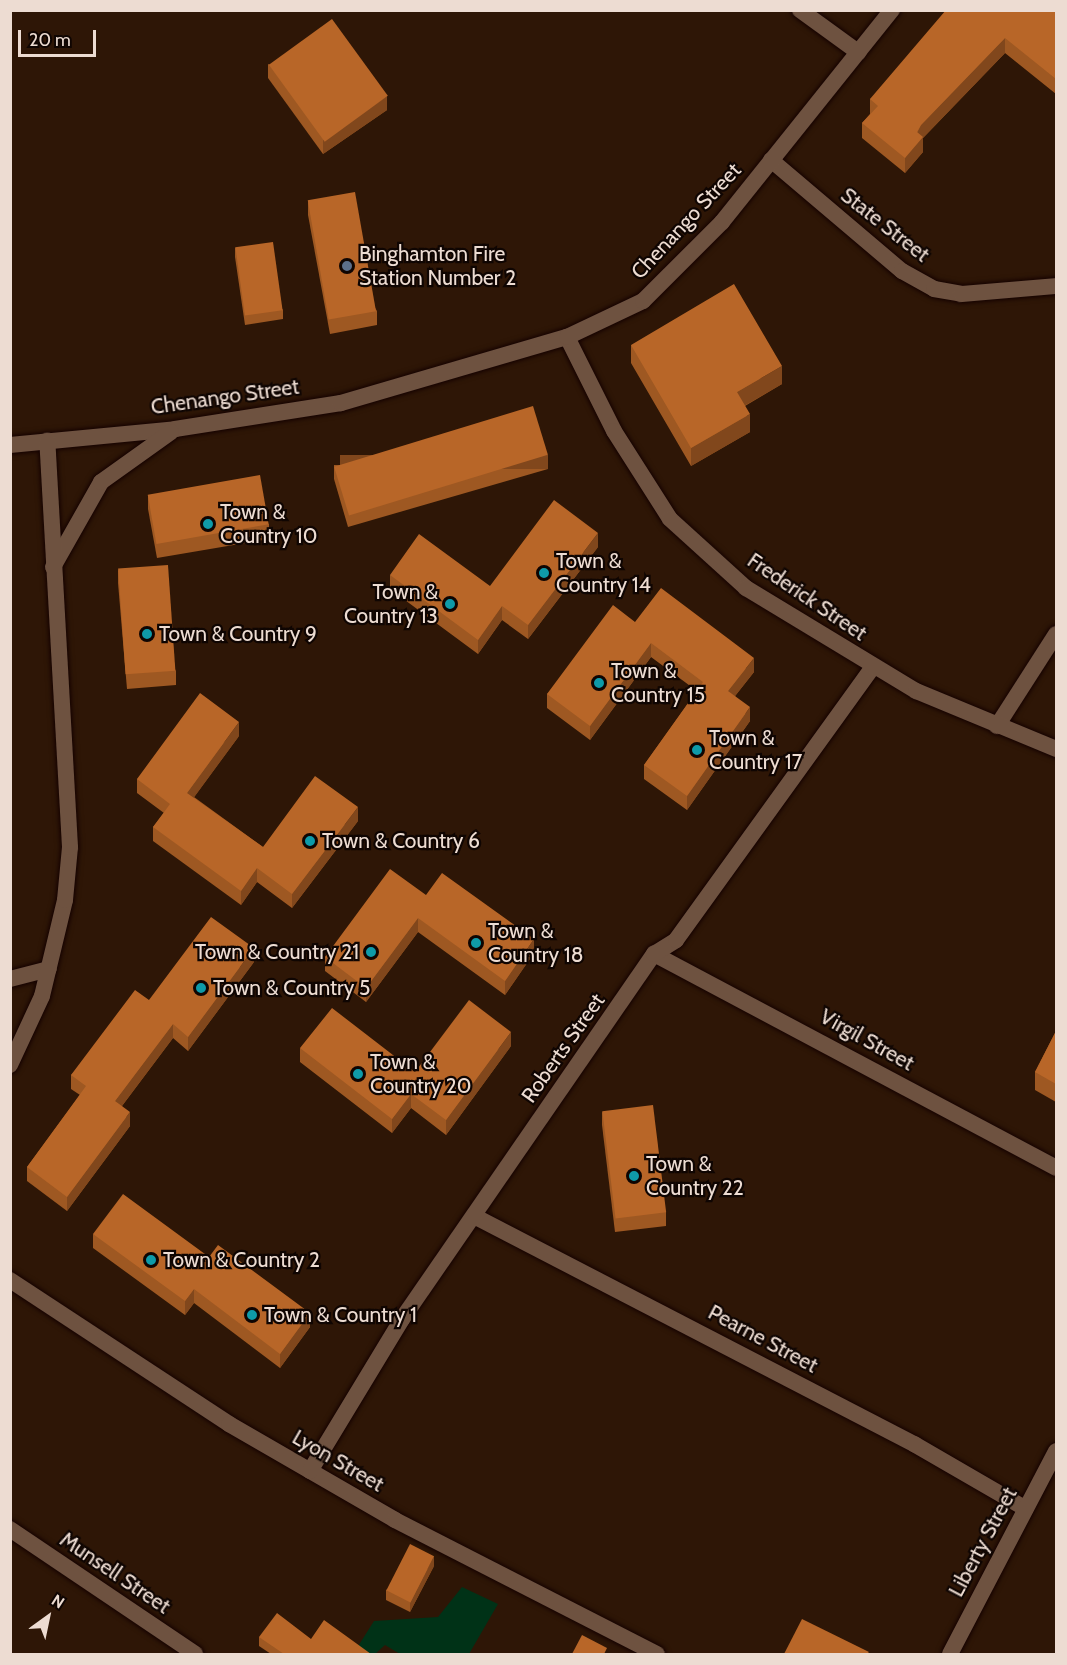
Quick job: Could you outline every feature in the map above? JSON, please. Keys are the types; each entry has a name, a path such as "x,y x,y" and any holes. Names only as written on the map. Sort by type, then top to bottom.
{"street":[{"path":"800,10 858,52"},
{"name":"Chenango Street","path":"10,445 175,429 341,403 567,337 643,301 722,222 891,10"},
{"name":"State Street","path":"771,160 902,271 934,289 961,294 1056,286"},
{"name":"Frederick Street","path":"567,337 614,431 670,519 746,588 873,667 997,726 1056,749"},
{"path":"53,568 102,482 127,459 175,429"},
{"path":"10,1065 49,969 70,847 47,441"},
{"path":"997,726 1056,634"},
{"name":"Roberts Street","path":"310,1471 402,1319 654,954 676,940 873,667"},
{"name":"Virgil Street","path":"654,954 1056,1168"},
{"path":"10,979 49,969"},
{"name":"Pearne Street","path":"474,1216 914,1444 1026,1509"},
{"name":"Lyon Street","path":"10,1280 310,1471 657,1654"},
{"name":"Liberty Street","path":"950,1654 1056,1451"},
{"name":"Munsell Street","path":"10,1528 195,1654"}],"green space":[{"path":"462,1587 498,1604 469,1654 400,1654 385,1645 375,1654 355,1651 374,1621 438,1617"}],"building":[{"path":"946,10 1056,10 1056,79 1005,38 921,125 917,132 923,137 905,158 862,123 878,106 870,99"},
{"path":"332,19 388,96 325,142 269,65"},
{"path":"355,192 376,311 329,319 308,200"},
{"path":"273,242 283,310 245,316 235,247"},
{"path":"734,284 782,366 737,392 750,414 691,448 631,345"},
{"path":"533,406 548,455 349,516 334,467"},
{"name":"Town & Country 10","path":"260,475 269,524 156,544 148,495"},
{"path":"554,500 598,533 528,625 502,606 478,640 390,575 419,534 490,586"},
{"name":"Town & Country 9","path":"168,565 175,671 126,674 118,568"},
{"path":"661,588 754,658 728,691 750,707 687,796 644,765 703,682 651,643 590,726 547,694 613,605 635,622"},
{"path":"200,693 239,722 187,793 263,847 315,776 358,807 292,894 257,868 241,891 153,827 170,804 137,779"},
{"path":"390,869 426,895 442,873 534,939 505,981 418,918 366,988 325,957"},
{"path":"211,917 254,948 188,1037 173,1024 115,1101 130,1112 67,1197 27,1167 86,1086 71,1075 135,990 149,1000"},
{"path":"469,1000 511,1032 446,1120 411,1094 392,1119 300,1048 332,1008 415,1072"},
{"path":"1056,1031 1056,1084 1035,1072"},
{"name":"Town & Country 22","path":"653,1105 666,1212 616,1218 602,1111"},
{"path":"123,1194 209,1257 218,1245 310,1313 280,1354 194,1289 185,1301 93,1234"},
{"path":"410,1544 434,1556 410,1603 386,1590"},
{"path":"277,1613 311,1639 324,1620 371,1654 284,1654 259,1637"},
{"path":"802,1619 869,1652 867,1654 784,1654"},
{"path":"582,1635 607,1648 604,1654 572,1654"}],"place":[{"name":"Binghamton Fire Station Number 2","path":"347,266"},
{"name":"Town & Country 10","path":"208,524"},
{"name":"Town & Country 14","path":"544,573"},
{"name":"Town & Country 13","path":"450,604"},
{"name":"Town & Country 9","path":"147,634"},
{"name":"Town & Country 15","path":"599,683"},
{"name":"Town & Country 17","path":"697,750"},
{"name":"Town & Country 6","path":"310,841"},
{"name":"Town & Country 18","path":"476,943"},
{"name":"Town & Country 21","path":"371,952"},
{"name":"Town & Country 5","path":"201,988"},
{"name":"Town & Country 20","path":"358,1074"},
{"name":"Town & Country 22","path":"634,1176"},
{"name":"Town & Country 2","path":"151,1260"},
{"name":"Town & Country 1","path":"252,1315"}]}
